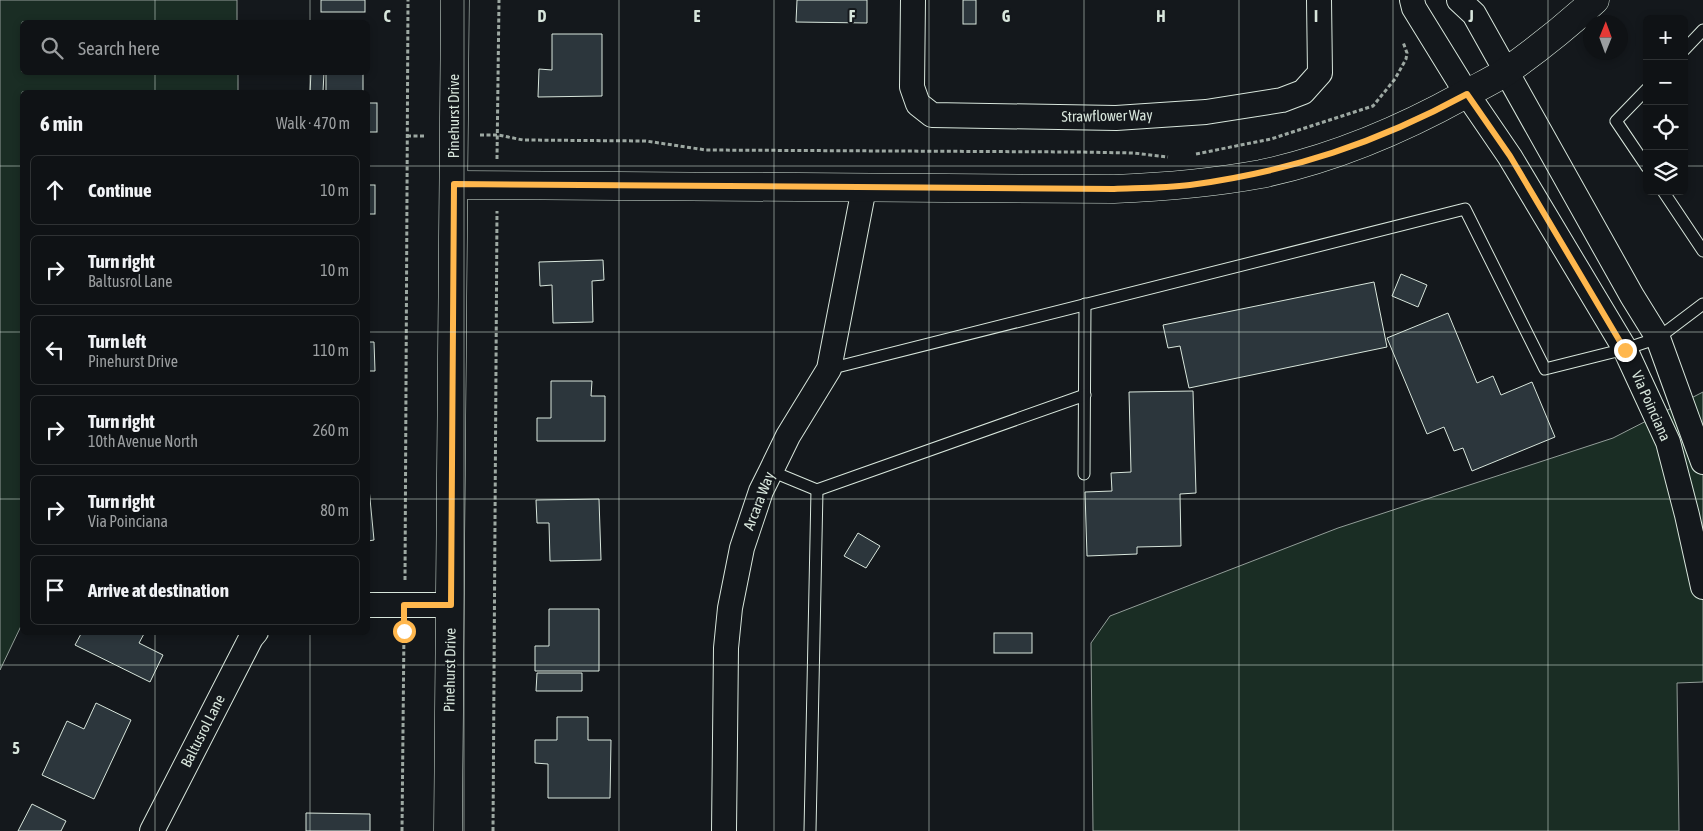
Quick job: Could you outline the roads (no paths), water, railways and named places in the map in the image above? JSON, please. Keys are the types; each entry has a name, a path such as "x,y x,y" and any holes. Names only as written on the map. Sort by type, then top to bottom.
{"street":[{"name":"Pinehurst Drive","path":"448,831 455,0"},
{"name":"Strawflower Way","path":"913,0 912,87 918,104 932,115 1116,118 1206,112 1282,100 1303,92 1320,73 1319,0"},
{"name":"Via Poinciana","path":"1412,0 1414,8 1467,94 1510,156 1625,350 1668,442 1703,587"},
{"name":"Via Poinciana","path":"1459,0 1474,14 1632,296 1658,338 1700,452 1671,454"},
{"path":"454,184 1114,189 1188,185 1262,174 1333,154 1380,137 1425,117 1506,72 1595,0"},
{"name":"Arcara Way","path":"724,831 726,648 730,608 742,548 761,491 770,471 788,436 829,368 864,188"},
{"path":"370,605 451,605"},
{"name":"Baltusrol Lane","path":"152,831 254,635"}],"lane":[{"path":"1688,46 1703,30"},
{"path":"1643,93 1616,121 1643,161"},
{"path":"1666,195 1703,251"},
{"path":"829,368 1465,209 1545,369 1625,350 1658,338 1703,304"},
{"path":"1084,474 1085,304"},
{"path":"770,471 817,490 1085,395"},
{"path":"810,831 817,490"}]}
